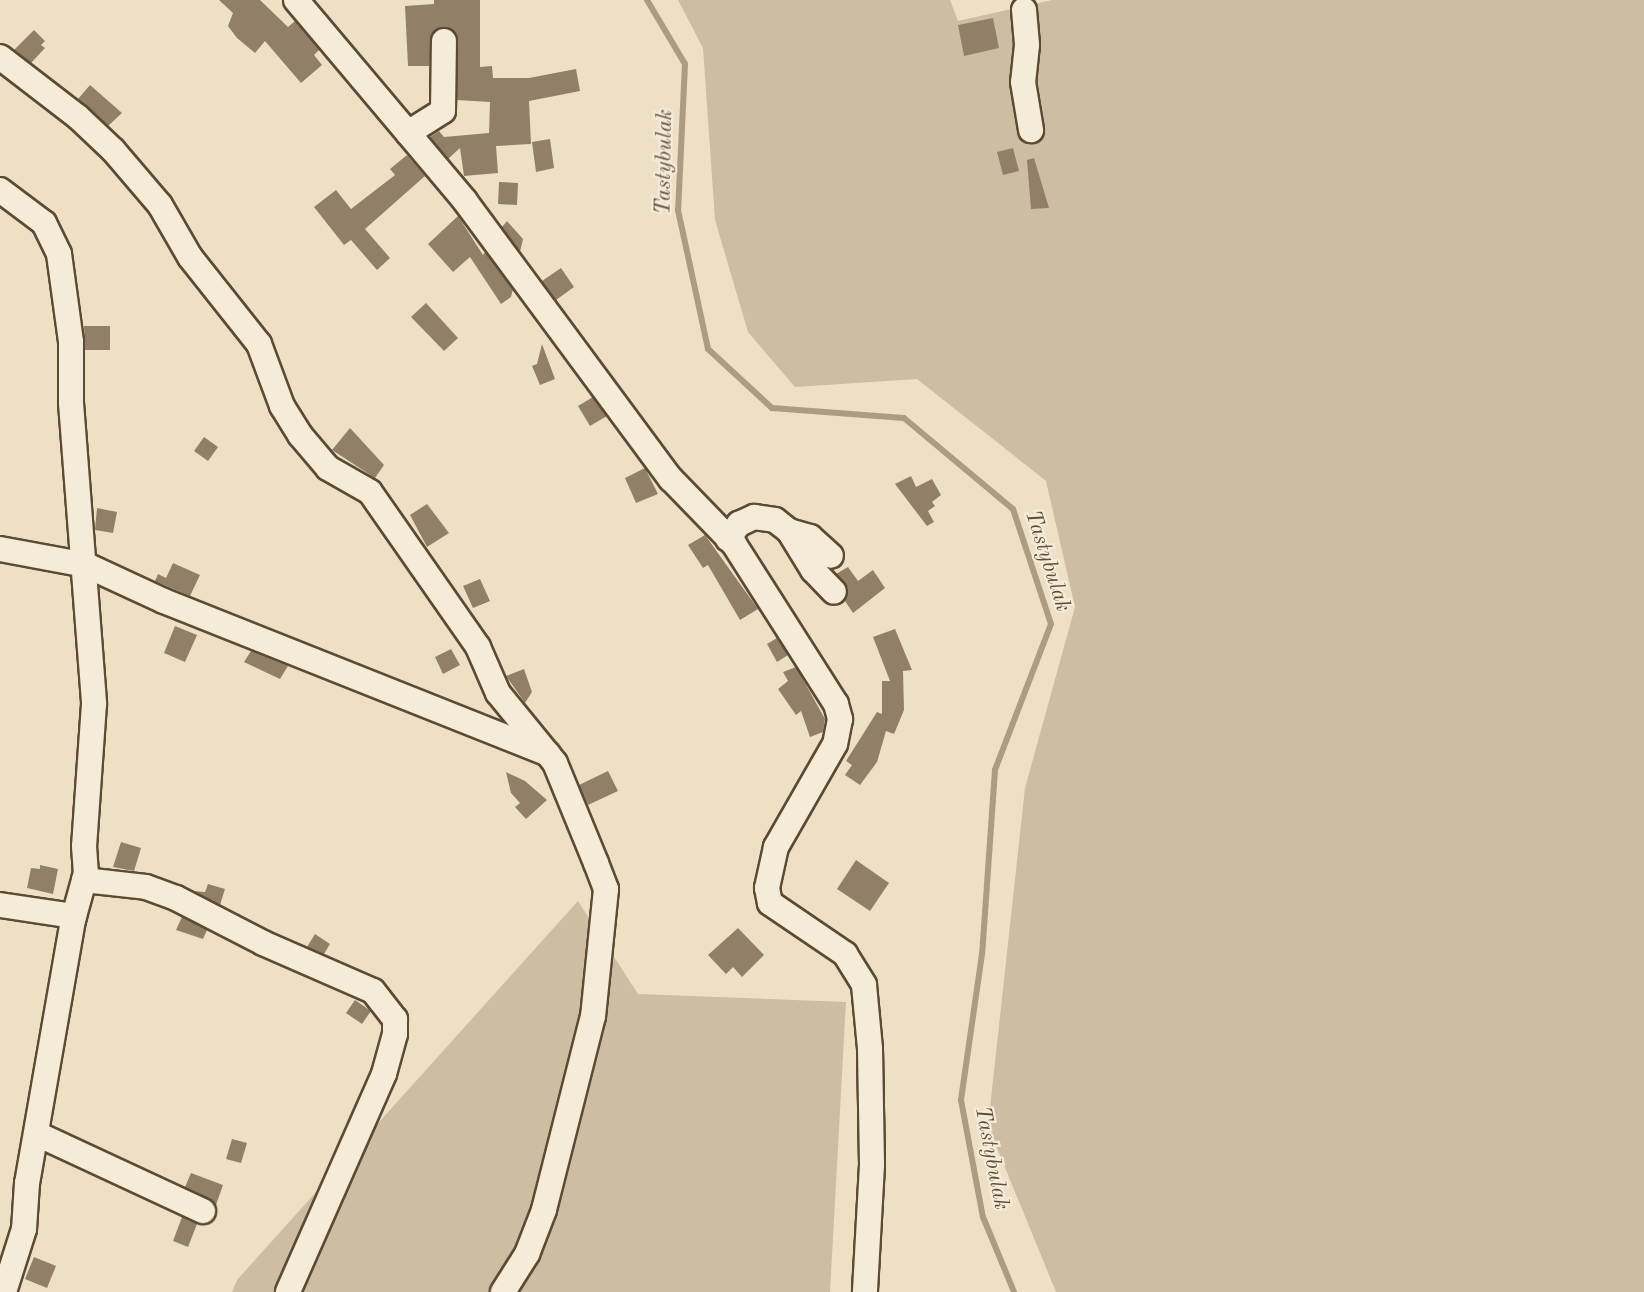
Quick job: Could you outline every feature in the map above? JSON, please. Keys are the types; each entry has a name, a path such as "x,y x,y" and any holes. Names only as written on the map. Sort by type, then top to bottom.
{"street":[{"path":"296,0 465,201 671,479 728,539 827,687 840,719 835,744 776,847 767,888 770,903 845,954 864,985 870,1049 872,1164 865,1292"},
{"path":"1021,3 1027,45 1023,82 1031,130"},
{"path":"408,133 443,111 444,41"},
{"path":"0,57 78,117 113,150 160,206 190,257 259,344 282,406 300,435 328,468 370,492 390,518 478,647 498,693 548,754 606,889 603,949 593,1016 544,1210 527,1254 503,1292"},
{"path":"0,190 44,223 59,254 71,342 71,403 86,565 94,704 84,880 74,916 37,1134 24,1229 4,1292"},
{"path":"728,539 739,524 754,517 775,520 789,531 813,570 834,592"},
{"path":"789,531 810,537 831,556"},
{"path":"0,549 86,565 164,601 548,754"},
{"path":"84,880 146,887 176,897 263,943 373,992 395,1019 396,1034 384,1074 288,1292"},
{"path":"0,905 74,916"},
{"path":"37,1134 203,1211"}],"shaded area":[{"path":"678,0 950,0 958,21 1052,0 1644,0 1644,1292 1056,1292 988,1126 1025,788 1075,607 1046,481 917,379 795,387 748,332 715,220 703,48"},
{"path":"578,901 638,994 846,1002 830,1292 232,1292 237,1280"}],"building":[{"path":"219,0 260,0 288,27 295,21 319,50 314,55 322,65 301,83 265,41 255,53 237,38 228,26 233,13"},
{"path":"434,0 480,0 480,67 492,66 493,78 529,78 576,69 580,91 529,101 531,144 496,146 498,173 464,176 460,148 448,159 430,137 439,131 444,137 489,133 490,102 457,100 458,41 451,29 438,28 432,34 429,66 408,66 405,6 434,4"},
{"path":"993,18 999,48 964,56 958,25"},
{"path":"34,30 45,41 41,45 45,48 31,63 14,50"},
{"path":"90,85 122,113 108,126 78,99"},
{"path":"550,139 554,168 536,172 532,142"},
{"path":"1013,148 1019,171 1003,175 997,152"},
{"path":"407,155 425,176 365,229 390,258 377,270 351,240 344,245 314,207 336,190 351,209 395,175 390,169"},
{"path":"1034,158 1049,208 1031,209 1027,160"},
{"path":"499,182 518,183 517,205 498,204"},
{"path":"458,216 483,255 485,252 513,289 511,297 501,304 470,257 453,272 428,244"},
{"path":"507,221 523,239 520,252 502,227"},
{"path":"561,268 574,287 556,300 542,281"},
{"path":"426,303 458,338 444,351 411,317"},
{"path":"84,326 110,326 110,350 85,350"},
{"path":"542,344 555,379 540,385 532,366 537,364"},
{"path":"593,397 607,416 590,426 578,406"},
{"path":"350,428 384,465 375,478 332,450"},
{"path":"204,437 218,447 208,461 194,451"},
{"path":"645,468 658,494 636,503 625,478"},
{"path":"911,476 916,487 932,479 941,495 932,502 935,506 928,511 934,522 927,526 895,484"},
{"path":"427,504 449,533 427,547 410,515"},
{"path":"97,508 117,512 113,533 95,530"},
{"path":"705,535 758,609 740,620 708,565 703,568 688,545"},
{"path":"173,563 200,575 190,596 155,581 158,574 166,578"},
{"path":"848,567 858,581 873,570 885,588 853,613 845,601 848,588 836,574"},
{"path":"480,579 490,601 473,608 463,586"},
{"path":"175,626 197,635 185,662 164,653"},
{"path":"895,629 912,670 903,671 904,710 894,734 886,731 877,762 860,785 845,775 852,765 846,761 877,712 882,714 882,681 890,681 873,637"},
{"path":"777,638 788,655 777,662 767,644"},
{"path":"451,649 460,665 443,674 435,657"},
{"path":"251,651 288,666 280,679 244,662"},
{"path":"796,667 825,719 823,732 810,737 801,711 796,715 778,689 788,681 783,672"},
{"path":"524,669 532,692 525,703 506,676"},
{"path":"608,771 618,791 588,805 579,785"},
{"path":"506,772 525,781 547,800 526,819 515,807 520,803 511,793"},
{"path":"121,842 141,848 134,871 113,867"},
{"path":"856,860 889,883 870,911 837,889"},
{"path":"40,865 58,869 53,894 27,888 31,868 40,869"},
{"path":"208,884 225,889 220,905 193,891 205,892"},
{"path":"182,917 207,930 203,939 176,930"},
{"path":"738,928 764,955 742,977 733,967 726,974 708,955"},
{"path":"315,934 330,944 324,954 307,947"},
{"path":"355,1000 371,1011 362,1024 346,1013"},
{"path":"232,1139 247,1143 241,1163 226,1159"},
{"path":"191,1173 223,1185 216,1205 185,1187"},
{"path":"182,1217 197,1224 188,1247 173,1241"},
{"path":"34,1257 56,1266 47,1288 25,1279"}],"waterway":[{"name":"Tastybulak","path":"647,0 685,64 678,210 708,349 772,408 904,418 1013,509 1051,624 995,770 982,954 961,1100 983,1217 1014,1292"}]}
